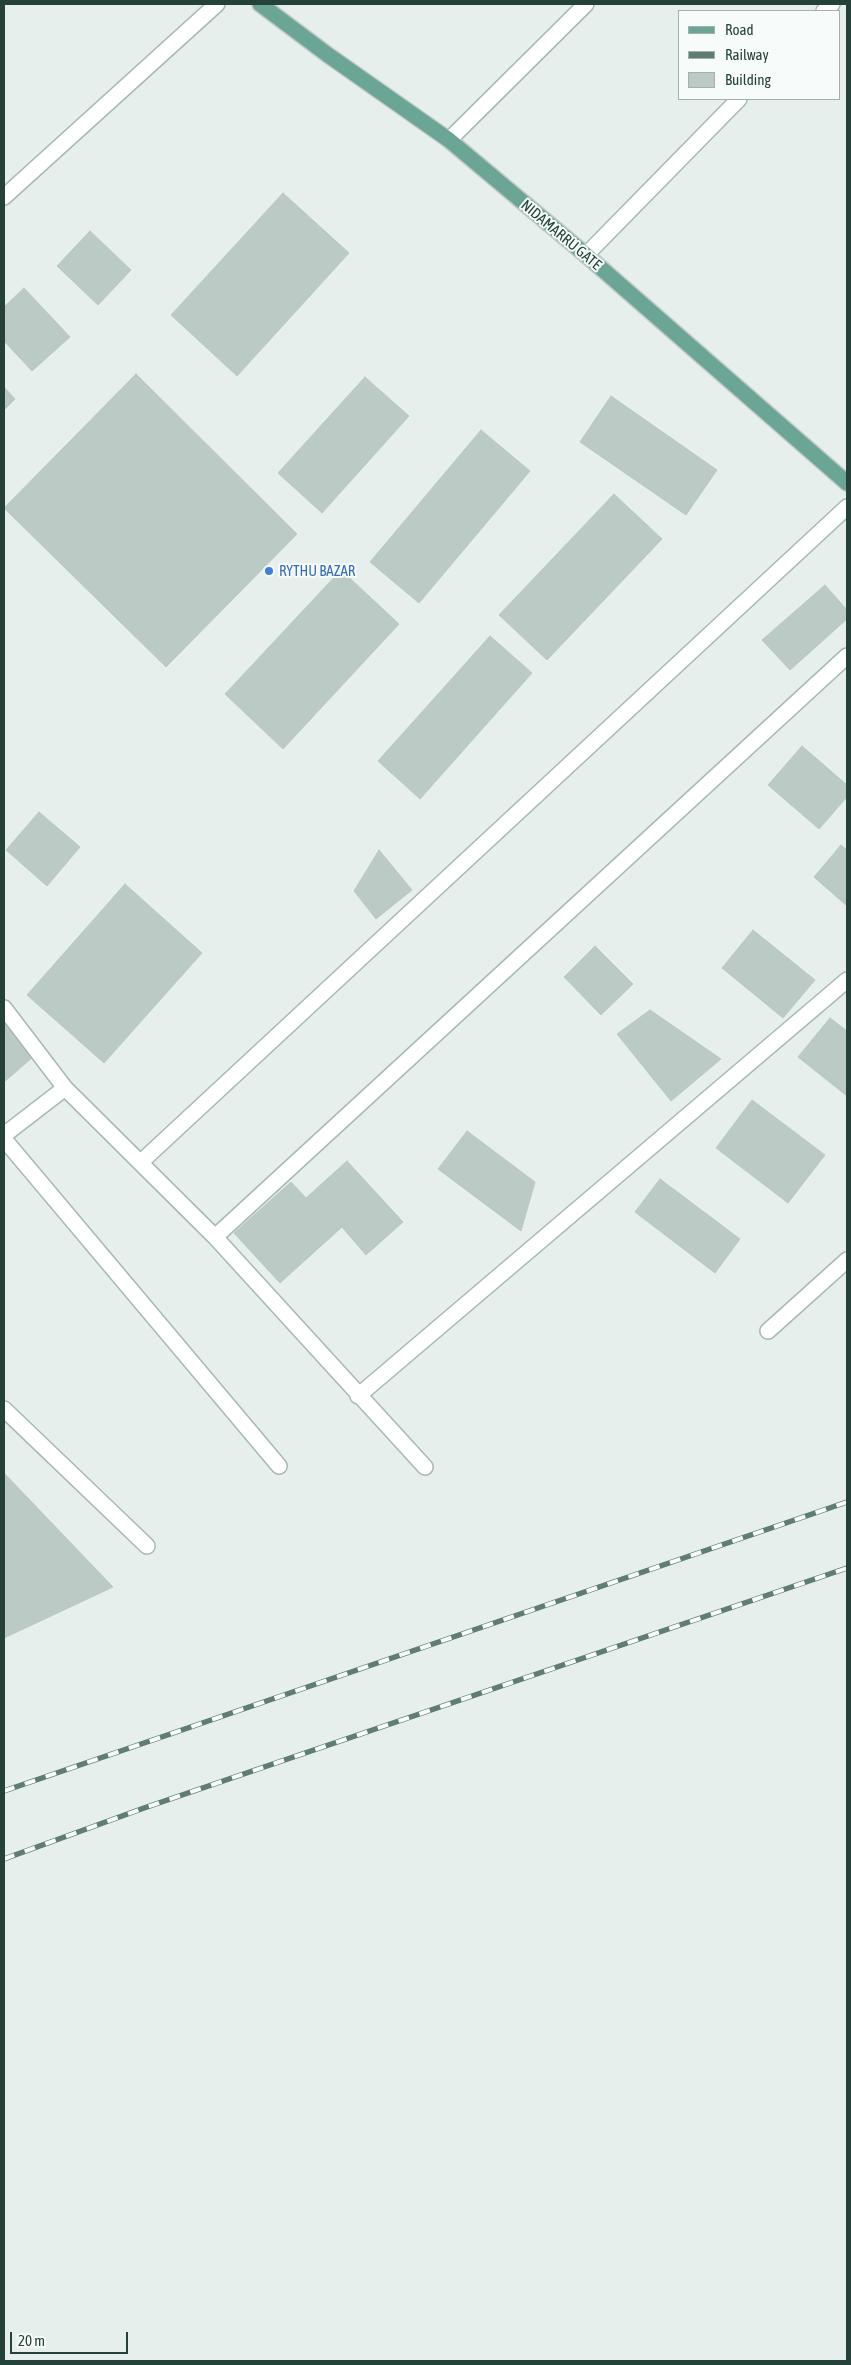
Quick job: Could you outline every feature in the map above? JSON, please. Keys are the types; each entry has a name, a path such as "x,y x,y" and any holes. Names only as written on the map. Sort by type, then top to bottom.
{"main road":[{"name":"NIDAMARRU GATE","path":"260,4 328,55 449,140 586,255 847,483"}],"street":[{"path":"4,197 217,4"},
{"path":"449,140 586,4"},
{"path":"586,255 738,100"},
{"path":"141,1162 847,507"},
{"path":"216,1237 847,656"},
{"path":"358,1396 847,980"},
{"path":"4,1008 65,1088 216,1237 358,1396 425,1467"},
{"path":"4,1135 65,1088"},
{"path":"4,1139 279,1466"},
{"path":"768,1331 847,1260"},
{"path":"4,1409 147,1546"}],"building":[{"path":"283,193 349,253 237,376 171,315"},
{"path":"90,231 131,270 98,305 57,266"},
{"path":"24,288 70,337 32,371 4,341 4,307"},
{"path":"136,374 297,534 166,667 4,508"},
{"path":"365,377 409,416 322,513 278,473"},
{"path":"4,387 15,399 4,410"},
{"path":"611,396 717,470 686,515 580,442"},
{"path":"481,430 530,471 419,603 370,562"},
{"path":"614,494 662,539 547,660 499,615"},
{"path":"341,570 399,624 283,749 225,694"},
{"path":"825,585 847,610 847,619 790,670 762,640"},
{"path":"490,636 532,673 420,799 378,761"},
{"path":"802,746 847,785 847,797 819,829 768,785"},
{"path":"39,812 80,847 47,886 6,850"},
{"path":"841,845 847,850 847,906 814,877"},
{"path":"379,850 412,890 376,919 354,891"},
{"path":"125,884 202,953 104,1063 27,995"},
{"path":"753,930 815,980 783,1018 722,968"},
{"path":"595,946 633,984 601,1015 564,977"},
{"path":"650,1010 721,1059 671,1101 617,1034"},
{"path":"830,1018 847,1031 847,1096 798,1057"},
{"path":"4,1023 33,1057 4,1082"},
{"path":"752,1100 825,1155 788,1203 716,1148"},
{"path":"467,1131 535,1182 521,1231 438,1169"},
{"path":"347,1161 403,1222 366,1255 342,1227 280,1283 234,1233 291,1182 306,1198"},
{"path":"660,1179 740,1239 715,1273 635,1212"},
{"path":"4,1473 113,1587 4,1638"}],"railway":[{"path":"4,1791 847,1502"},
{"path":"4,1859 144,1808 847,1568"}],"place":[{"name":"RYTHU BAZAR","path":"269,571"}]}
